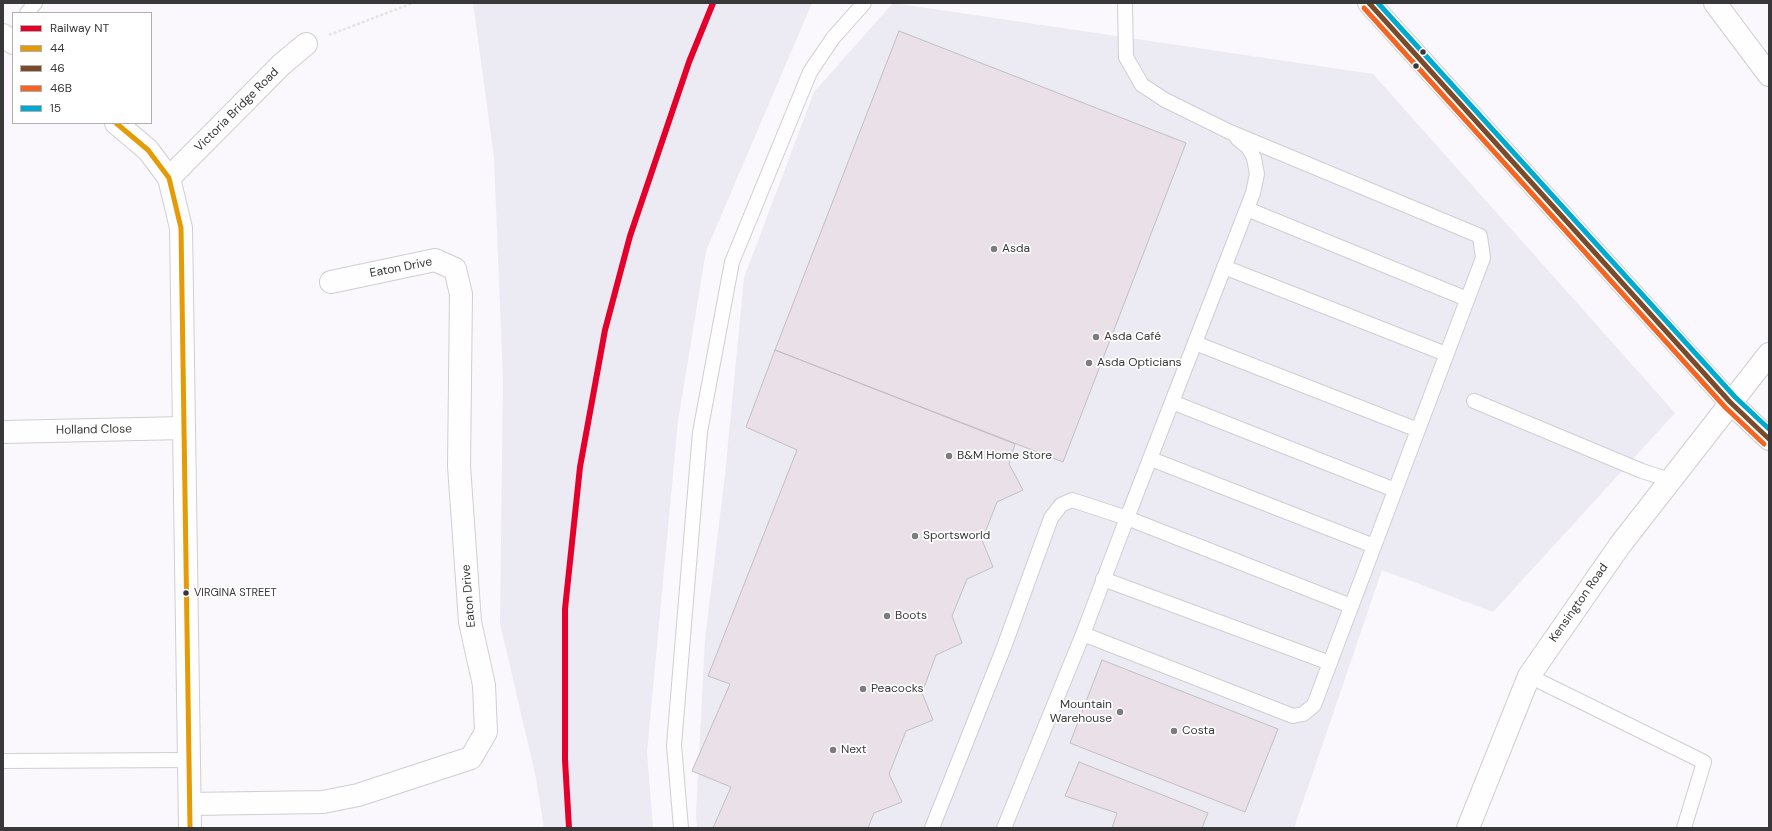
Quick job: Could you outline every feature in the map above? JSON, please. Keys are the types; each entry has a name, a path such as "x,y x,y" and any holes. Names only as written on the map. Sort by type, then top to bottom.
{"street":[{"path":"1369,3 1730,402 1769,439"},
{"path":"1715,3 1769,75"},
{"name":"Victoria Bridge Road","path":"168,178 306,44"},
{"path":"117,124 148,150 168,178 181,228 190,828"},
{"name":"Eaton Drive","path":"190,804 322,802 358,795 471,758 486,732 484,685 470,622 459,474 461,294 455,268 435,260 331,282"},
{"name":"Kensington Road","path":"1468,828 1529,676 1620,545 1730,402 1769,354"},
{"name":"Holland Close","path":"3,432 184,428"}],"lane":[{"path":"28,12 35,3"},
{"path":"681,828 674,745 700,432 732,262 810,72 833,38 864,3"},
{"path":"1083,634 1293,716 1303,714 1314,705 1483,258 1480,236 1230,132 1165,100 1142,86 1126,57 1125,3"},
{"path":"1004,828 1083,634 1253,193 1257,174 1254,158 1248,147 1230,132"},
{"path":"1247,209 1467,299"},
{"path":"1224,267 1446,354"},
{"path":"1195,343 1418,430"},
{"path":"1474,401 1642,471 1670,480"},
{"path":"1172,402 1395,490"},
{"path":"1151,459 1374,546"},
{"path":"932,828 1004,646 1051,518 1061,504 1072,500 1127,518 1351,606"},
{"path":"1103,580 1330,663"},
{"path":"1529,676 1704,762 1684,828"},
{"path":"3,761 189,760"}],"path":[{"path":"306,44 413,3"}],"shaded area":[{"path":"473,3 812,3 706,251 678,421 647,752 653,828 544,828 536,778 500,623 503,380 494,157"},
{"path":"893,3 1373,74 1675,413 1493,612 1382,570 1294,828 697,828 696,814 705,639 725,475 744,278 814,92"}],"building":[{"path":"899,31 1186,143 1063,462 775,350"},
{"path":"775,350 1015,444 1009,464 1023,490 997,502 982,540 993,567 967,579 952,616 962,643 936,655 922,693 933,720 906,731 889,774 902,802 874,813 868,828 713,828 731,787 692,771 730,684 708,676 797,450 746,427"},
{"path":"1102,660 1278,729 1245,812 1070,743"},
{"path":"1079,762 1208,813 1202,828 1112,828 1117,813 1065,796"}],"rail line":[{"name":"NT","path":"569,828 565,760 565,609 580,467 605,330 630,236 689,62 713,3"}],"transit line":[{"name":"46","path":"1369,3 1730,402 1769,439"},
{"name":"15","path":"1378,3 1735,397 1769,429"},
{"name":"46B","path":"1364,8 1725,407 1764,444"},
{"name":"44","path":"117,124 148,150 169,178 181,228 190,828"}],"place":[{"name":"Asda","path":"994,249"},
{"name":"Asda Café","path":"1096,337"},
{"name":"Asda Opticians","path":"1089,363"},
{"name":"B&M Home Store","path":"949,456"},
{"name":"Sportsworld","path":"915,536"},
{"name":"VIRGINA STREET","path":"186,593"},
{"name":"Boots","path":"887,616"},
{"name":"Peacocks","path":"863,689"},
{"name":"Mountain Warehouse","path":"1120,712"},
{"name":"Costa","path":"1174,731"},
{"name":"Next","path":"833,750"}]}
